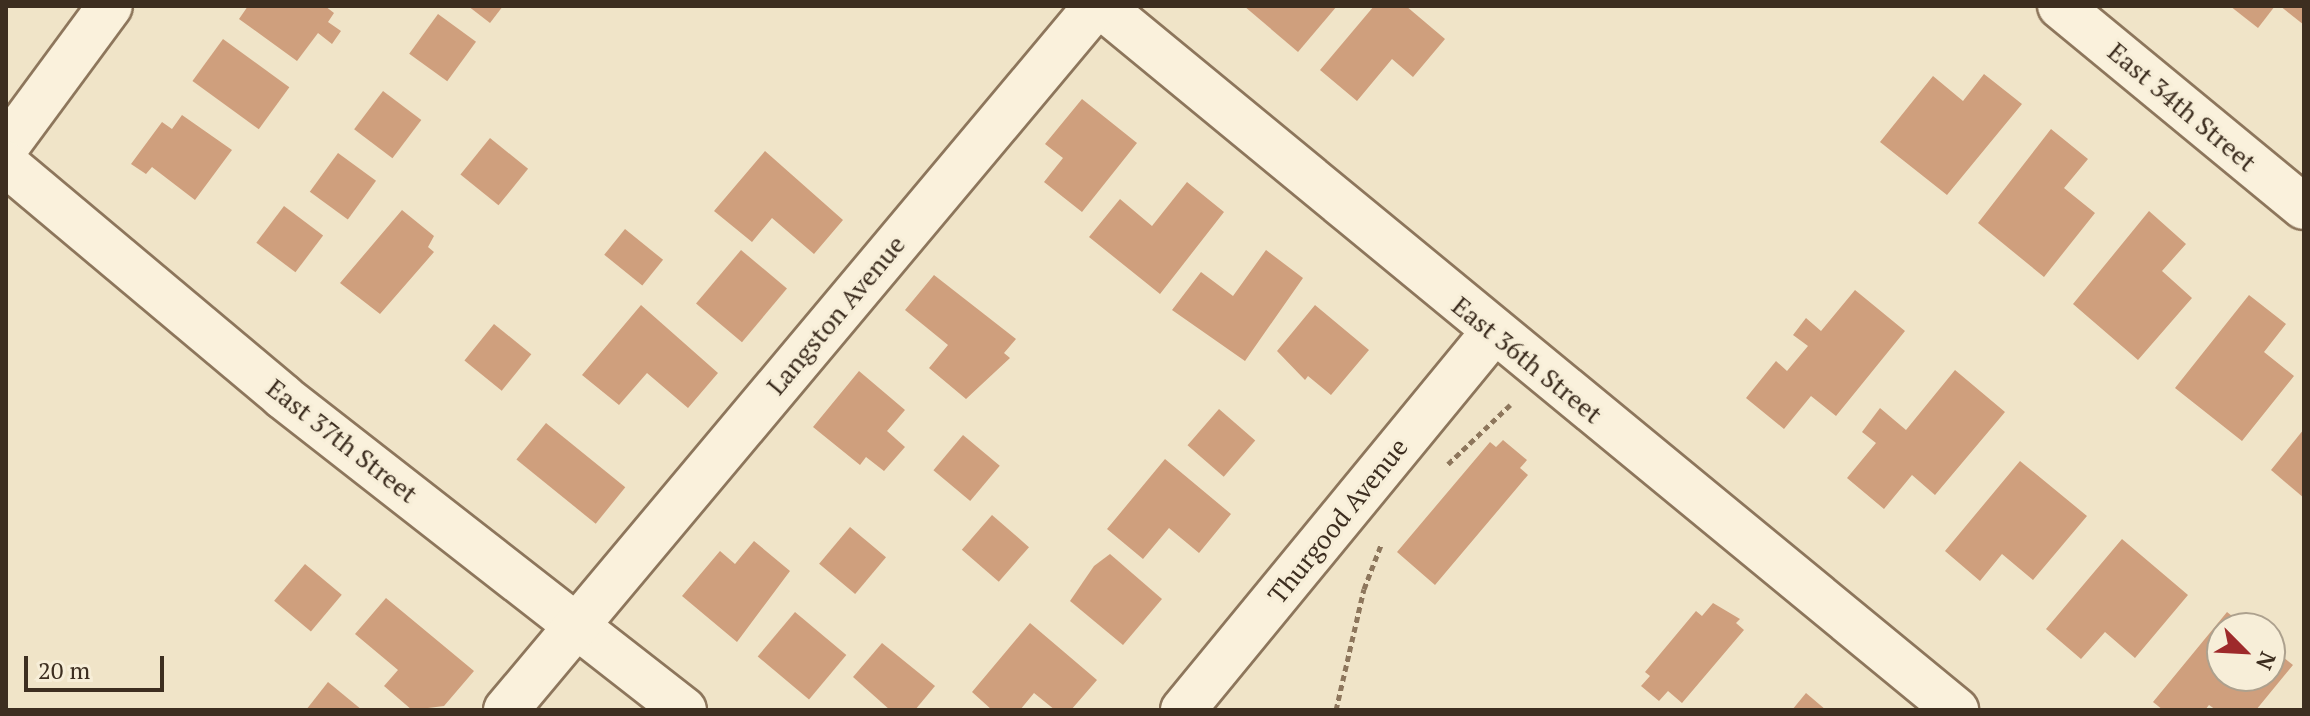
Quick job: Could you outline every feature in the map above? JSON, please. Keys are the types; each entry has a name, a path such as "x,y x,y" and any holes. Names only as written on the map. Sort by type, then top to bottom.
{"street":[{"path":"6,147 110,6"},
{"name":"East 36th Street","path":"1098,6 1956,710"},
{"name":"Langston Avenue","path":"506,710 576,623 1098,6"},
{"name":"East 34th Street","path":"2060,6 2304,207"},
{"name":"East 37th Street","path":"6,164 282,396 684,710"},
{"name":"Thurgood Avenue","path":"1183,710 1493,332"}],"path":[{"path":"1442,470 1510,405"},
{"path":"1336,710 1364,589 1388,535"}],"building":[{"path":"248,6 325,6 334,13 328,22 341,31 332,44 318,33 297,61 239,19"},
{"path":"468,6 503,6 490,23"},
{"path":"1244,6 1337,6 1298,52"},
{"path":"1374,6 1406,6 1445,39 1413,77 1392,59 1357,101 1320,70"},
{"path":"2230,6 2275,6 2258,28"},
{"path":"2280,6 2304,6 2304,25"},
{"path":"438,14 476,42 447,81 409,54"},
{"path":"223,39 289,87 259,129 192,81"},
{"path":"1984,74 2022,104 1947,195 1880,142 1933,76 1963,101"},
{"path":"383,91 421,120 392,158 354,129"},
{"path":"1082,99 1137,143 1082,212 1044,182 1063,158 1045,144"},
{"path":"182,115 232,150 195,200 152,167 146,174 131,164 162,122 172,129"},
{"path":"2051,129 2088,159 2064,188 2095,213 2044,277 1978,223"},
{"path":"490,138 528,169 499,205 460,175"},
{"path":"765,151 843,220 814,254 772,218 752,242 714,211"},
{"path":"338,153 376,181 348,219 310,192"},
{"path":"1187,182 1224,212 1160,294 1089,237 1120,199 1152,226"},
{"path":"284,206 323,235 295,272 256,243"},
{"path":"402,210 434,236 428,247 434,252 380,314 340,283"},
{"path":"2149,211 2186,244 2162,271 2192,298 2138,360 2073,304"},
{"path":"625,229 663,260 642,285 604,255"},
{"path":"741,250 787,289 742,342 696,304"},
{"path":"1266,250 1303,278 1245,361 1172,310 1201,272 1233,296"},
{"path":"934,275 1016,339 1004,353 1010,358 966,399 929,368 948,345 905,310"},
{"path":"1855,290 1905,331 1836,416 1811,396 1784,429 1746,398 1776,361 1787,371 1808,346 1793,335 1806,318 1821,331"},
{"path":"2249,295 2286,324 2264,352 2294,376 2242,441 2175,388"},
{"path":"641,305 718,373 688,408 647,373 619,405 582,375"},
{"path":"1315,305 1369,350 1331,395 1308,376 1305,380 1277,351"},
{"path":"494,324 531,354 502,391 464,361"},
{"path":"1955,370 2005,412 1935,495 1912,475 1884,509 1847,478 1876,443 1862,432 1880,408 1906,430"},
{"path":"859,371 905,410 887,431 905,447 884,471 866,457 860,465 813,427"},
{"path":"1219,409 1255,440 1224,477 1188,445"},
{"path":"546,423 625,487 596,524 516,460"},
{"path":"2304,429 2304,498 2271,470"},
{"path":"963,435 1000,466 970,501 933,470"},
{"path":"1503,440 1527,460 1520,468 1528,475 1435,585 1397,552 1490,442 1496,447"},
{"path":"1165,459 1231,514 1199,553 1169,528 1143,559 1107,529"},
{"path":"2020,461 2087,516 2033,580 2002,554 1980,581 1945,551"},
{"path":"992,515 1029,547 999,582 962,550"},
{"path":"850,527 886,557 855,594 819,564"},
{"path":"2122,539 2188,595 2135,658 2105,632 2081,659 2046,629"},
{"path":"754,541 790,571 737,642 682,596 720,551 735,564"},
{"path":"1110,554 1162,599 1123,645 1070,601 1094,566"},
{"path":"305,564 342,595 311,632 274,601"},
{"path":"386,598 474,671 444,706 412,710 384,686 398,670 355,634"},
{"path":"1713,603 1740,619 1736,623 1744,630 1682,703 1668,691 1659,701 1641,686 1650,676 1645,672 1696,611 1702,616"},
{"path":"795,612 846,655 809,699 758,656"},
{"path":"1030,623 1097,680 1071,710 1055,710 1034,693 1020,710 992,710 972,692"},
{"path":"2206,638 2206,692 2271,692 2256,710 2216,710 2209,705 2205,710 2163,710 2153,702"},
{"path":"882,643 935,686 915,710 890,710 853,677"},
{"path":"2286,660 2293,665 2286,674"},
{"path":"328,682 362,710 306,710"},
{"path":"1806,693 1826,710 1792,710"}]}
